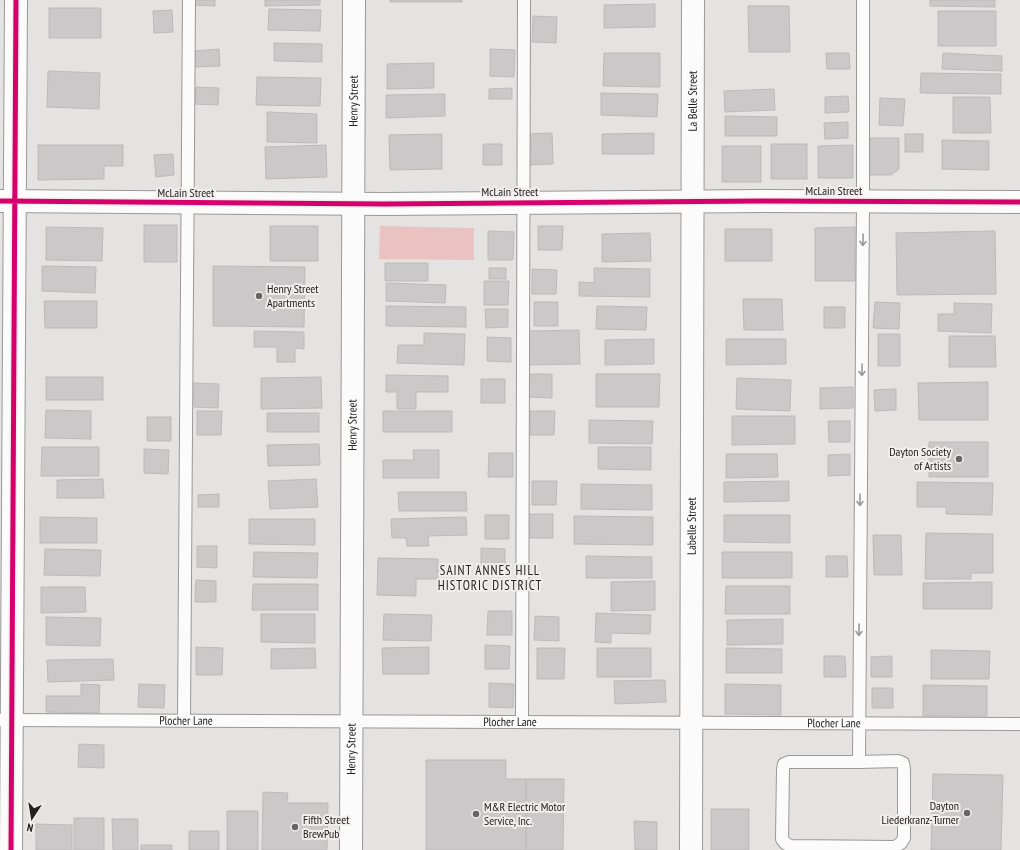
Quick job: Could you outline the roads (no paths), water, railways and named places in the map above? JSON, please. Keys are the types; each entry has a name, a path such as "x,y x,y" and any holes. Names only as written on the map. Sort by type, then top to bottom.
{"street":[{"path":"11,850 6,720 7,201 16,0"},
{"name":"Henry Street","path":"351,850 354,0"},
{"name":"La Belle Street","path":"692,0 692,202"},
{"name":"McLain Street","path":"7,201 385,204 523,202 1020,202"},
{"name":"Labelle Street","path":"691,850 692,202"}],"lane":[{"path":"184,720 189,0"},
{"path":"522,722 524,0"},
{"path":"859,762 863,0"},
{"name":"Plocher Lane","path":"6,720 352,720 1020,724"},
{"path":"898,761 903,763 904,838 901,843 895,847 790,846 785,844 782,839 784,764 790,762 859,762 898,761"}],"place":[{"name":"Henry Street Apartments","path":"259,296"},
{"name":"Dayton Society of Artists","path":"959,459"},
{"name":"Dayton Liederkranz-Turner","path":"967,813"},
{"name":"M&R Electric Motor Service, Inc.","path":"476,814"},
{"name":"Fifth Street BrewPub","path":"295,827"}],"district":[{"name":"SAINT ANNES HILL HISTORIC DISTRICT","path":"490,578"}]}
